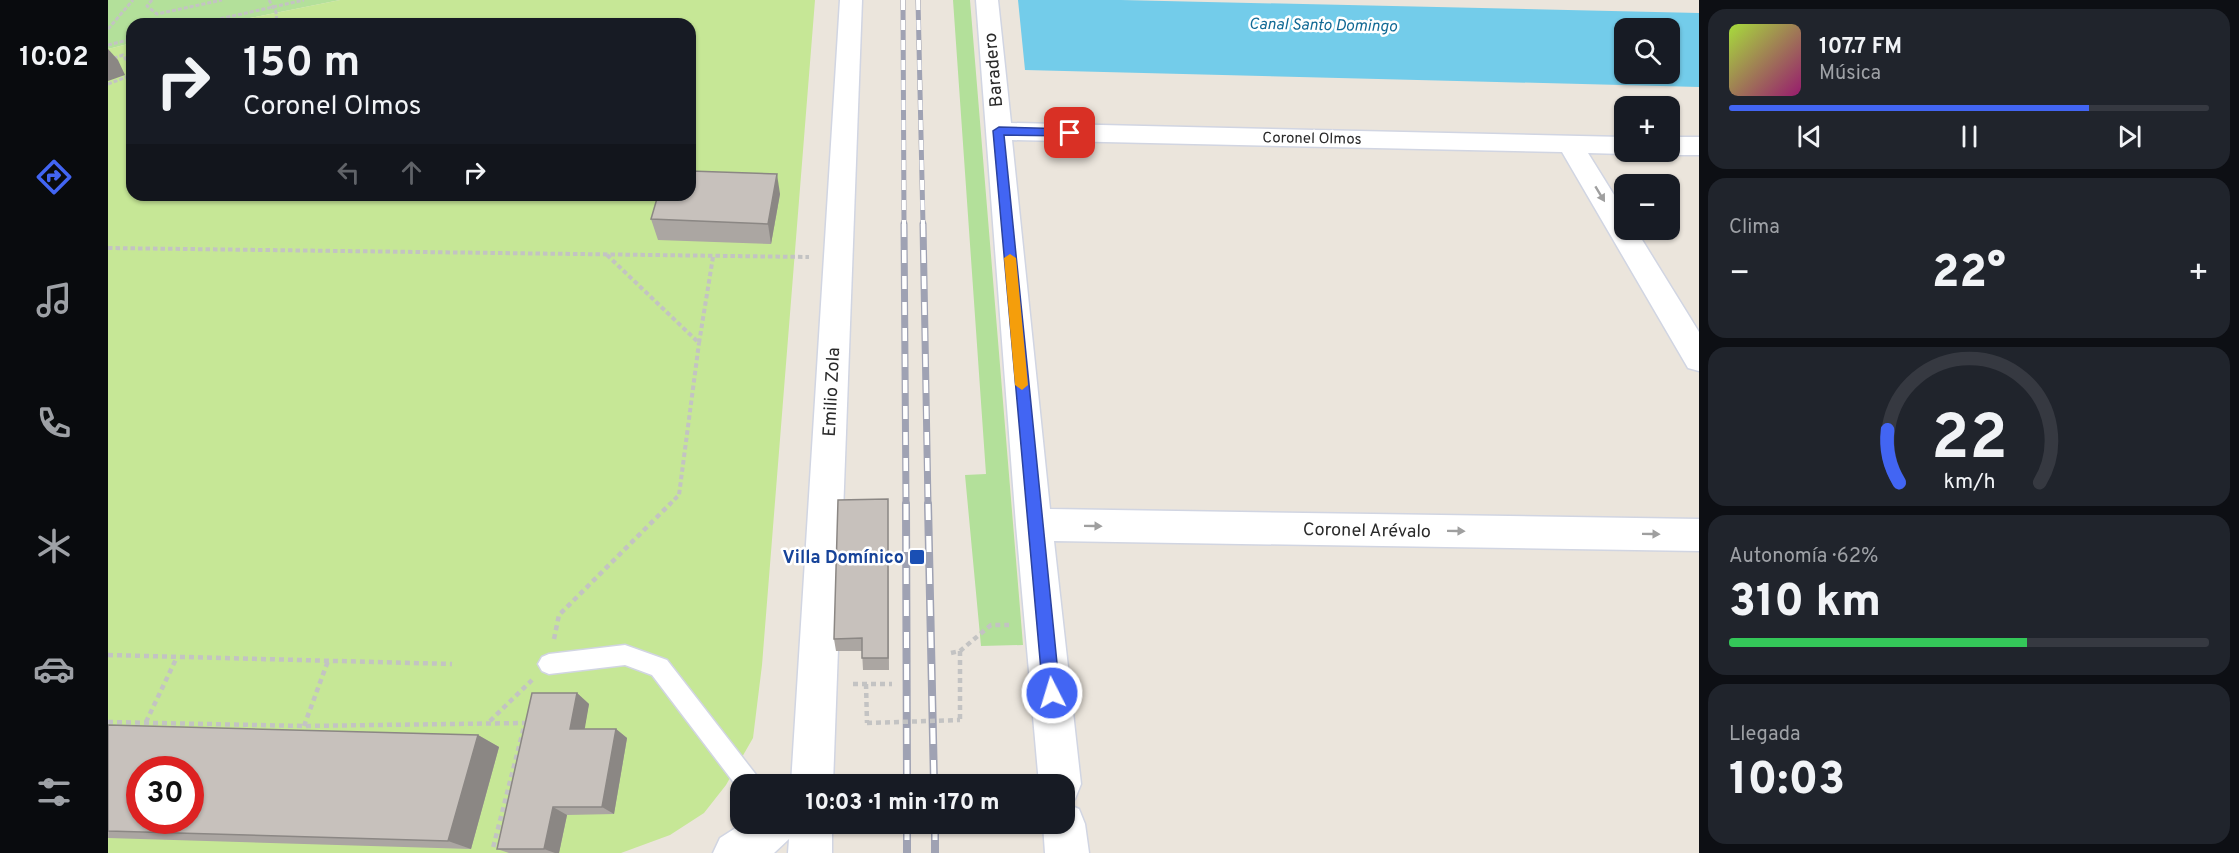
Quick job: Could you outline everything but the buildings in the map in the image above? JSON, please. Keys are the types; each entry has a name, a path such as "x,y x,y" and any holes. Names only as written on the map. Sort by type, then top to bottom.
{"street":[{"name":"Emilio Zola","path":"807,774 851,0"},
{"name":"Baradero","path":"987,0 1034,525 1059,774"},
{"name":"Coronel Olmos","path":"999,131 1614,145"},
{"path":"1570,144 1699,359"},
{"path":"1680,146 1699,146"},
{"name":"Coronel Arévalo","path":"1034,525 1699,535"},
{"path":"735,853 764,834"},
{"path":"810,853 811,834"},
{"path":"1065,834 1067,853"}],"lane":[{"path":"549,664 625,655 659,667 741,774"}],"path":[{"path":"108,29 133,0"},
{"path":"152,0 147,6 157,14 222,0"},
{"path":"269,0 276,18"},
{"path":"222,18 302,0"},
{"path":"108,45 126,40"},
{"path":"108,60 123,55 126,60"},
{"path":"108,84 126,77"},
{"path":"108,248 714,257 838,256"},
{"path":"607,255 699,343"},
{"path":"490,722 549,664 559,615 679,495 699,343 714,257"},
{"path":"951,653 960,651 991,625 1045,625"},
{"path":"866,684 867,723 960,720 960,651"},
{"path":"108,655 452,664"},
{"path":"146,723 177,657"},
{"path":"304,726 328,661"},
{"path":"108,722 304,726 525,723 494,848"}],"green space":[{"path":"108,0 340,0 250,18 126,18 126,44 108,49"},
{"path":"340,0 815,0 762,665 753,738 732,774 730,774 726,785 704,813 670,835 621,853 108,853 108,49 126,44 126,201 696,201 696,18 250,18"},
{"path":"953,0 970,0 1023,645 981,646 965,475 986,474"}],"water":[{"name":"Canal Santo Domingo","path":"1018,0 1121,0 1699,13 1699,87 1025,70"}],"railway":[{"path":"903,0 904,225"},
{"path":"918,0 923,225"},
{"path":"904,224 906,505"},
{"path":"923,224 928,505"},
{"path":"906,504 907,774"},
{"path":"928,504 934,774"},
{"path":"907,834 907,853"},
{"path":"935,834 935,853"}],"slow traffic":[{"path":"1010,258 1022,385"}],"place":[{"name":"Villa Domínico","path":"917,557"}],"route":[{"path":"1052,693 1034,525 999,131 1070,133"}]}
